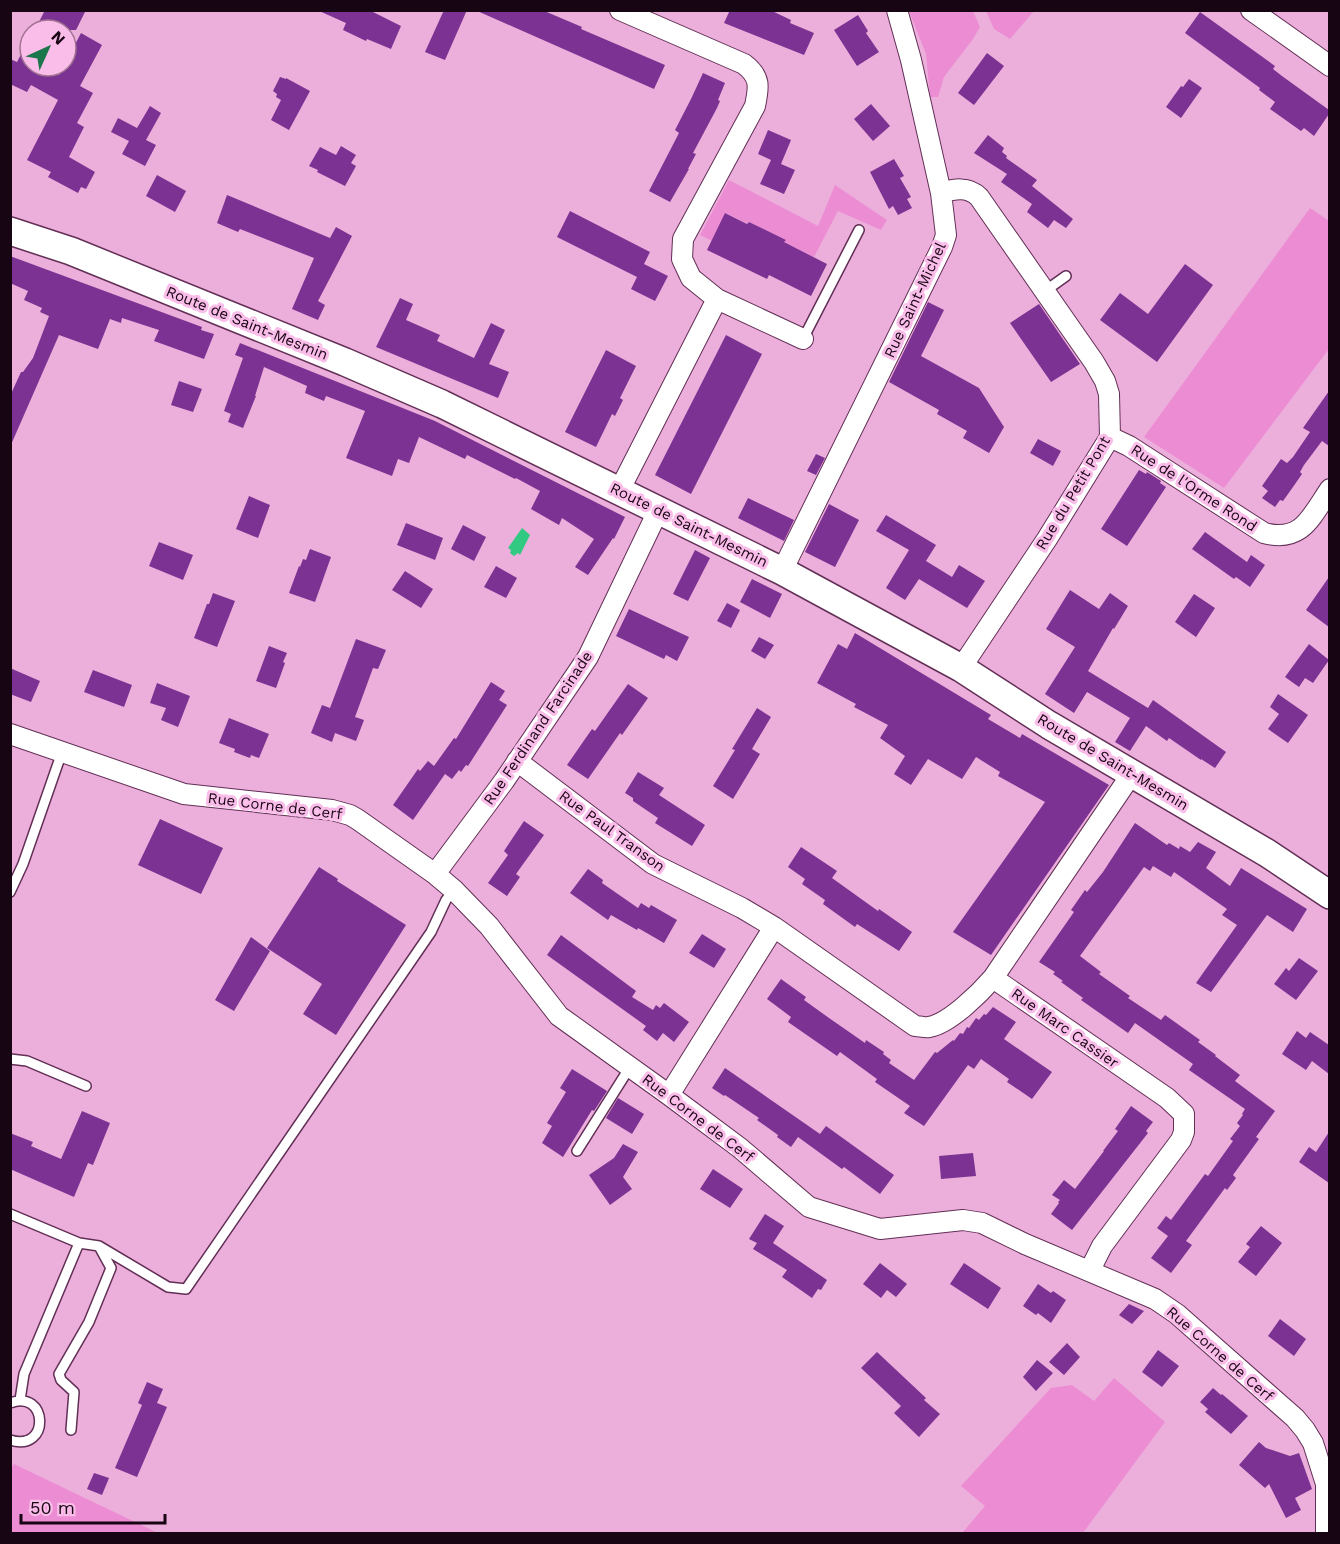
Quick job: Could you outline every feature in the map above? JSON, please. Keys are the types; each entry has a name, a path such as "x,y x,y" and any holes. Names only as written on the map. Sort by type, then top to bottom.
{"main road":[{"name":"Route de Saint-Mesmin","path":"10,231 71,251 345,362 442,404 659,509 782,571 962,668 1049,725 1267,853 1329,895"}],"street":[{"path":"620,10 744,64 754,72 759,87 755,106 683,239 682,259 690,278 717,299 803,339"},
{"name":"Rue Saint-Michel","path":"782,571 942,247 946,234 941,193 911,60 897,10"},
{"path":"1251,10 1329,66"},
{"name":"Rue du Petit Pont","path":"941,193 950,190 973,191 1045,291 1105,381 1108,394 1110,437 1047,539 962,668"},
{"path":"619,491 717,299"},
{"name":"Rue de l'Orme Rond","path":"1110,437 1129,446 1263,532 1275,536 1288,535 1301,528 1329,489"},
{"name":"Rue Ferdinand Farcinade","path":"435,874 517,761 588,657 659,509"},
{"name":"Rue Corne de Cerf","path":"10,734 184,794 332,810 350,815 377,832 454,890 489,926 559,1016 740,1148 809,1207 880,1229 963,1220 982,1223 1024,1244 1155,1299 1177,1314 1305,1430 1312,1443 1326,1484 1326,1533"},
{"name":"Rue Paul Transon","path":"517,761 653,864 742,908 774,927 915,1026 928,1027 940,1024 978,995 993,978"},
{"path":"993,978 1131,774"},
{"path":"669,1095 774,927"},
{"name":"Rue Marc Cassier","path":"993,978 1167,1098 1184,1114 1184,1132 1180,1140 1102,1246 1090,1270"}],"lane":[{"path":"803,339 859,230"},
{"path":"1045,291 1066,276"},
{"path":"10,892 23,864 62,752"},
{"path":"10,1214 80,1243 99,1246 168,1287 186,1288 431,932 446,900 454,890"},
{"path":"10,1059 27,1061 87,1086"},
{"path":"577,1151 630,1067"},
{"path":"10,1440 25,1441 36,1434 39,1429 37,1410 32,1405 15,1402 24,1374 80,1243"},
{"path":"71,1430 74,1392 61,1380 59,1374 89,1322 111,1268 99,1246"}],"shaded area":[{"path":"909,11 973,11 980,27 944,77 938,97 930,97 926,54"},
{"path":"986,11 1034,11 1010,39 994,29"},
{"path":"729,180 818,226 835,185 887,220 881,230 838,211 814,257 749,222 746,223 726,213 712,241 700,235"},
{"path":"1310,208 1329,221 1329,349 1224,488 1144,437"},
{"path":"522,528 530,535 520,555 518,553 514,556 508,548"},
{"path":"1114,1378 1165,1422 1083,1533 962,1533 985,1506 961,1486 1051,1388 1072,1385 1094,1401"},
{"path":"14,1464 158,1533 11,1533 10,1470"}],"building":[{"path":"45,10 86,10 78,26 78,18 41,18"},
{"path":"317,10 369,10 401,26 391,49 343,30 346,23"},
{"path":"444,10 467,10 445,60 425,52"},
{"path":"475,10 542,10 665,65 654,89"},
{"path":"730,10 770,10 791,20 790,23 814,33 804,55 724,23"},
{"path":"1200,12 1275,66 1273,69 1329,110 1329,114 1314,136 1304,128 1301,131 1270,109 1275,102 1259,90 1260,88 1185,33"},
{"path":"858,15 868,31 866,33 879,52 857,66 834,30"},
{"path":"81,33 102,45 80,86 93,93 77,123 84,127 69,157 95,172 86,189 81,187 78,193 48,177 51,172 27,160 58,100 31,85 27,92 10,84 10,59 17,62 18,60 18,78 78,78 78,39"},
{"path":"987,53 1004,66 974,105 958,93"},
{"path":"703,73 725,83 717,108 693,153 696,154 670,202 649,191 679,133 675,130"},
{"path":"280,77 310,91 289,130 271,120 281,100 273,91"},
{"path":"1189,79 1202,88 1181,118 1166,107"},
{"path":"871,104 890,126 873,141 854,119"},
{"path":"150,106 161,113 146,140 156,145 145,166 122,154 129,141 111,132 118,118 137,128"},
{"path":"768,130 791,140 781,164 795,170 784,194 760,184 771,160 758,154"},
{"path":"988,135 1004,148 1002,152 1007,156 1006,158 1037,180 1032,186 1073,219 1066,228 1054,220 1048,228 1027,212 1032,204 1001,182 1007,174 974,153"},
{"path":"341,146 356,155 351,163 356,166 345,186 309,166 320,147 336,155"},
{"path":"894,159 904,176 900,178 911,197 907,199 912,208 898,215 893,206 889,209 870,172"},
{"path":"157,175 186,191 175,212 146,196"},
{"path":"227,195 330,238 336,227 352,236 318,301 325,305 318,320 292,309 314,258 240,229 238,232 217,223"},
{"path":"570,211 650,252 644,264 668,276 655,301 631,289 637,277 557,237"},
{"path":"725,213 786,240 784,242 827,264 811,296 769,275 767,279 707,250"},
{"path":"10,256 202,327 201,330 214,334 204,359 154,341 159,330 122,318 121,323 110,319 98,349 59,335 10,447 10,396 21,372 33,358 49,316 40,312 42,308 24,300 28,291 10,283"},
{"path":"1185,264 1213,285 1157,362 1100,320 1120,293 1148,314"},
{"path":"400,298 413,304 406,320 440,335 437,341 474,358 491,323 505,330 489,364 509,372 498,398 376,347"},
{"path":"928,302 944,310 921,356 979,388 1004,427 989,453 963,438 967,431 937,414 939,410 889,382"},
{"path":"1039,304 1080,364 1051,382 1010,323"},
{"path":"726,335 762,354 691,494 655,475"},
{"path":"240,343 435,421 625,517 614,539 588,575 575,567 594,539 562,518 559,525 531,509 540,491 467,455 465,459 419,437 409,463 398,459 392,476 346,458 365,411 326,396 324,401 305,393 307,386 264,367 256,396 243,428 228,422 231,414 224,411 243,358 235,355"},
{"path":"606,350 636,366 620,398 623,400 615,416 612,414 596,447 565,432"},
{"path":"179,381 202,389 193,412 171,405"},
{"path":"1329,391 1329,446 1322,441 1304,465 1300,472 1302,474 1293,487 1283,501 1280,500 1275,507 1262,498 1268,491 1262,486 1281,459 1287,463 1293,457 1310,432 1303,428"},
{"path":"1038,439 1061,451 1053,466 1030,453"},
{"path":"816,454 825,458 816,475 807,471"},
{"path":"1139,470 1146,474 1147,472 1166,487 1127,546 1101,529"},
{"path":"249,496 270,505 258,538 236,529"},
{"path":"748,498 794,520 784,541 738,518"},
{"path":"829,504 859,520 835,567 805,552"},
{"path":"886,515 936,545 926,561 952,577 959,565 985,581 967,608 919,579 905,600 886,588 909,550 876,531"},
{"path":"406,523 443,538 435,560 397,545"},
{"path":"463,525 486,537 474,561 451,549"},
{"path":"1205,532 1247,562 1251,555 1265,565 1250,587 1236,577 1234,579 1192,549"},
{"path":"159,542 193,555 183,580 149,566"},
{"path":"310,549 331,557 315,602 289,593 299,566 303,559 306,560"},
{"path":"695,550 710,558 688,601 673,594"},
{"path":"496,566 517,578 506,598 484,587"},
{"path":"405,571 433,589 421,608 392,590"},
{"path":"1329,577 1329,627 1306,610"},
{"path":"752,579 782,594 770,618 740,602"},
{"path":"1070,590 1099,609 1110,593 1128,606 1088,671 1148,708 1153,700 1226,752 1215,768 1169,738 1167,741 1146,726 1130,751 1115,742 1130,718 1087,692 1074,713 1045,694 1075,647 1046,629"},
{"path":"213,593 235,601 217,647 194,638"},
{"path":"1194,594 1215,608 1196,637 1175,622"},
{"path":"727,603 740,610 731,628 717,621"},
{"path":"629,609 689,637 677,661 666,655 664,659 616,636"},
{"path":"855,633 991,715 988,719 1020,738 1022,734 1109,785 991,955 953,932 1045,802 998,776 1000,772 976,757 962,779 928,759 911,785 894,774 905,756 880,738 888,725 854,707 856,704 817,683 838,644 847,649"},
{"path":"759,637 774,645 765,659 751,651"},
{"path":"356,639 386,650 378,669 373,668 355,717 364,720 356,741 335,733 332,742 311,733 322,705 330,708"},
{"path":"1309,644 1329,660 1313,683 1305,678 1299,687 1285,677"},
{"path":"269,646 287,653 276,688 256,681"},
{"path":"10,668 40,681 31,702 10,694"},
{"path":"93,670 132,685 124,707 84,692"},
{"path":"491,682 505,691 499,700 507,705 468,766 466,765 461,772 459,770 452,779 445,774 413,820 393,805 418,769 420,771 428,761 434,766 454,738 456,739"},
{"path":"157,683 190,696 178,727 161,720 166,708 150,703"},
{"path":"628,684 648,698 588,779 567,765 592,729 595,731"},
{"path":"1278,694 1308,715 1288,743 1268,729 1279,714 1270,707"},
{"path":"757,708 771,717 752,749 760,754 733,799 713,786"},
{"path":"229,718 269,734 259,758 251,755 250,758 234,752 235,749 219,743"},
{"path":"638,772 664,788 659,795 705,825 692,846 655,823 658,818 625,793"},
{"path":"160,819 223,848 201,894 138,865"},
{"path":"524,821 544,835 516,874 520,877 507,896 488,883 508,855 504,851"},
{"path":"1135,823 1167,845 1169,843 1179,849 1180,846 1190,852 1198,842 1216,852 1206,868 1230,886 1241,868 1307,909 1293,932 1267,915 1211,992 1196,983 1237,925 1222,915 1227,909 1174,872 1171,877 1153,866 1150,871 1144,867 1080,956 1101,972 1099,974 1130,996 1128,998 1161,1020 1165,1015 1200,1040 1198,1042 1240,1075 1235,1081 1275,1111 1256,1137 1259,1139 1233,1175 1236,1178 1227,1190 1225,1188 1186,1241 1192,1245 1171,1273 1151,1258 1168,1236 1157,1228 1166,1216 1171,1220 1205,1174 1208,1176 1233,1141 1230,1139 1240,1126 1237,1123 1245,1109 1189,1070 1193,1064 1135,1023 1128,1033 1081,1000 1083,998 1053,974 1055,972 1039,962 1074,912 1071,910 1085,890 1087,892 1103,872"},
{"path":"801,847 837,871 832,878 912,932 899,951 857,924 855,927 823,904 825,900 802,884 805,879 788,867"},
{"path":"319,867 406,925 336,1035 303,1014 322,984 267,948"},
{"path":"588,869 603,880 602,883 638,908 641,903 649,908 651,905 677,920 664,943 611,915 608,920 570,893"},
{"path":"702,934 726,949 714,968 689,953"},
{"path":"561,935 636,991 632,997 653,1010 656,1005 660,1008 664,1003 689,1022 674,1042 663,1033 657,1041 643,1030 646,1026 547,955"},
{"path":"251,937 270,951 234,1011 215,1000"},
{"path":"1299,958 1318,971 1296,1000 1274,984 1286,968 1289,971"},
{"path":"781,979 829,1018 865,1043 866,1040 884,1052 883,1054 891,1060 889,1063 914,1080 935,1052 937,1053 954,1041 960,1033 963,1034 967,1027 969,1028 976,1018 979,1020 993,1007 1016,1022 1004,1039 1052,1072 1032,1099 1007,1082 1009,1079 981,1059 974,1069 968,1065 924,1126 904,1113 910,1106 875,1082 877,1079 840,1052 837,1056 788,1022 791,1017 767,999"},
{"path":"1297,1031 1306,1038 1310,1032 1329,1045 1329,1074 1312,1061 1306,1070 1282,1054"},
{"path":"725,1068 820,1134 826,1126 894,1175 880,1194 798,1137 791,1147 757,1120 759,1118 712,1088"},
{"path":"572,1069 607,1091 594,1111 592,1110 563,1157 542,1143 552,1126 547,1123 566,1092 560,1088"},
{"path":"618,1098 644,1114 632,1134 606,1118"},
{"path":"1131,1106 1153,1122 1146,1131 1148,1133 1072,1230 1051,1214 1060,1200 1052,1195 1064,1180 1075,1189 1118,1131 1115,1129"},
{"path":"82,1111 110,1123 93,1165 88,1163 74,1197 10,1169 10,1133 33,1142 31,1146 61,1159"},
{"path":"1329,1132 1329,1183 1299,1162 1309,1147 1316,1152"},
{"path":"623,1144 638,1152 623,1177 632,1189 610,1205 589,1175 614,1158"},
{"path":"973,1153 976,1176 941,1179 939,1156"},
{"path":"713,1169 743,1189 730,1208 700,1189"},
{"path":"765,1214 784,1226 773,1243 827,1280 812,1298 782,1277 787,1270 753,1249 757,1243 749,1239"},
{"path":"1261,1226 1282,1243 1256,1276 1238,1262 1250,1247 1246,1244"},
{"path":"880,1263 907,1284 896,1297 887,1290 881,1298 863,1284"},
{"path":"964,1263 1001,1288 988,1309 950,1284"},
{"path":"1038,1284 1066,1300 1051,1323 1038,1313 1036,1315 1023,1306"},
{"path":"1129,1304 1144,1311 1132,1324 1119,1315"},
{"path":"1280,1319 1306,1339 1294,1356 1268,1336"},
{"path":"1067,1343 1080,1357 1064,1375 1049,1362"},
{"path":"1158,1350 1179,1366 1162,1387 1142,1372"},
{"path":"877,1352 940,1414 919,1437 894,1413 901,1406 861,1368"},
{"path":"1037,1360 1053,1373 1036,1391 1023,1377"},
{"path":"147,1382 163,1389 157,1403 167,1407 137,1477 115,1468 142,1405 138,1403"},
{"path":"1213,1388 1248,1416 1231,1434 1205,1412 1208,1409 1200,1402"},
{"path":"1259,1442 1266,1448 1290,1456 1299,1453 1312,1489 1295,1498 1301,1510 1286,1518 1269,1484 1265,1488 1239,1465"},
{"path":"94,1473 109,1478 102,1495 87,1489"}]}
